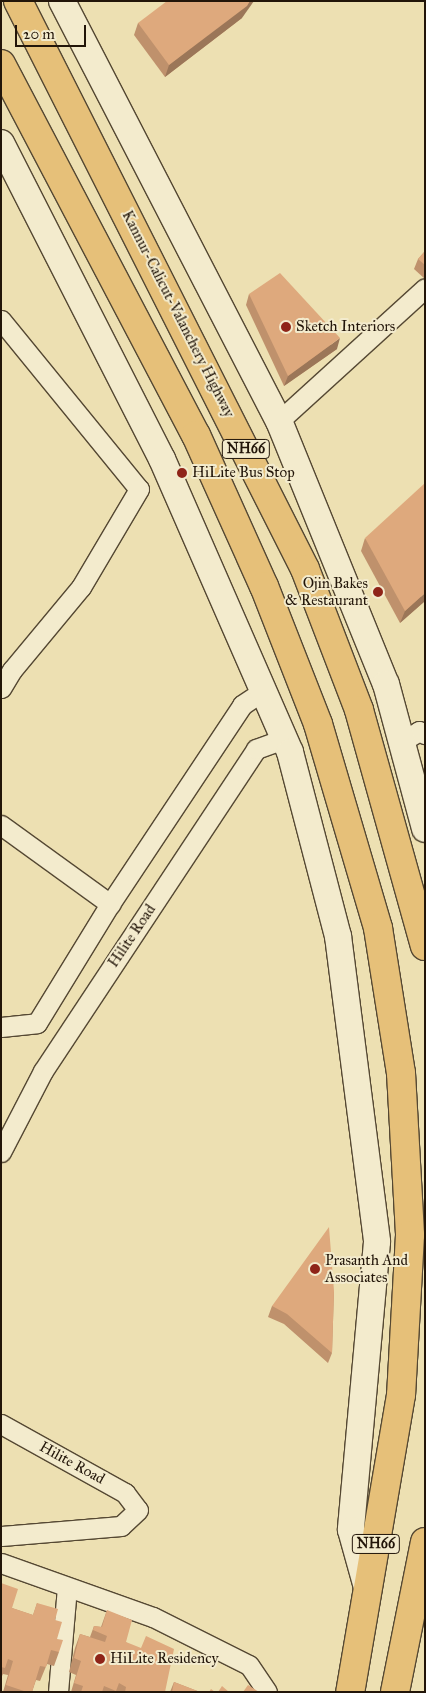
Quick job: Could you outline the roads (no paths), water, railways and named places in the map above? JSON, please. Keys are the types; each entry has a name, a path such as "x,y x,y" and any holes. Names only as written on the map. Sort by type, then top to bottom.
{"highway":[{"name":"Kannur-Calicut-Valanchery Highway","path":"18,1 305,569 358,710 420,919 425,946"},
{"name":"NH66","path":"1,64 196,435 264,586 318,724 378,928 401,1073 410,1235 401,1395 350,1692"},
{"name":"NH66","path":"396,1692 425,1542"}],"street":[{"path":"62,1 279,422 386,684 413,738 425,829"},
{"path":"1,143 162,459 284,739 338,936 377,1242 352,1530 368,1591"},
{"path":"279,422 425,288"},
{"path":"1,320 139,489 81,588 12,670 1,688"},
{"path":"1,1027 37,1023 110,904 242,705 263,691"},
{"name":"Hilite Road","path":"1,1152 43,1071 256,749 284,739"},
{"path":"1,825 110,904"},
{"name":"Hilite Road","path":"1,1424 125,1493 138,1510 121,1526 1,1536"},
{"path":"1,1563 153,1617 249,1665 267,1692"},
{"path":"58,1692 67,1587"}],"place":[{"name":"Sketch Interiors","path":"286,327"},
{"name":"HiLite Bus Stop","path":"182,473"},
{"name":"Ojin Bakes & Restaurant","path":"378,592"},
{"name":"Prasanth And Associates","path":"315,1269"},
{"name":"HiLite Residency","path":"100,1659"}]}
